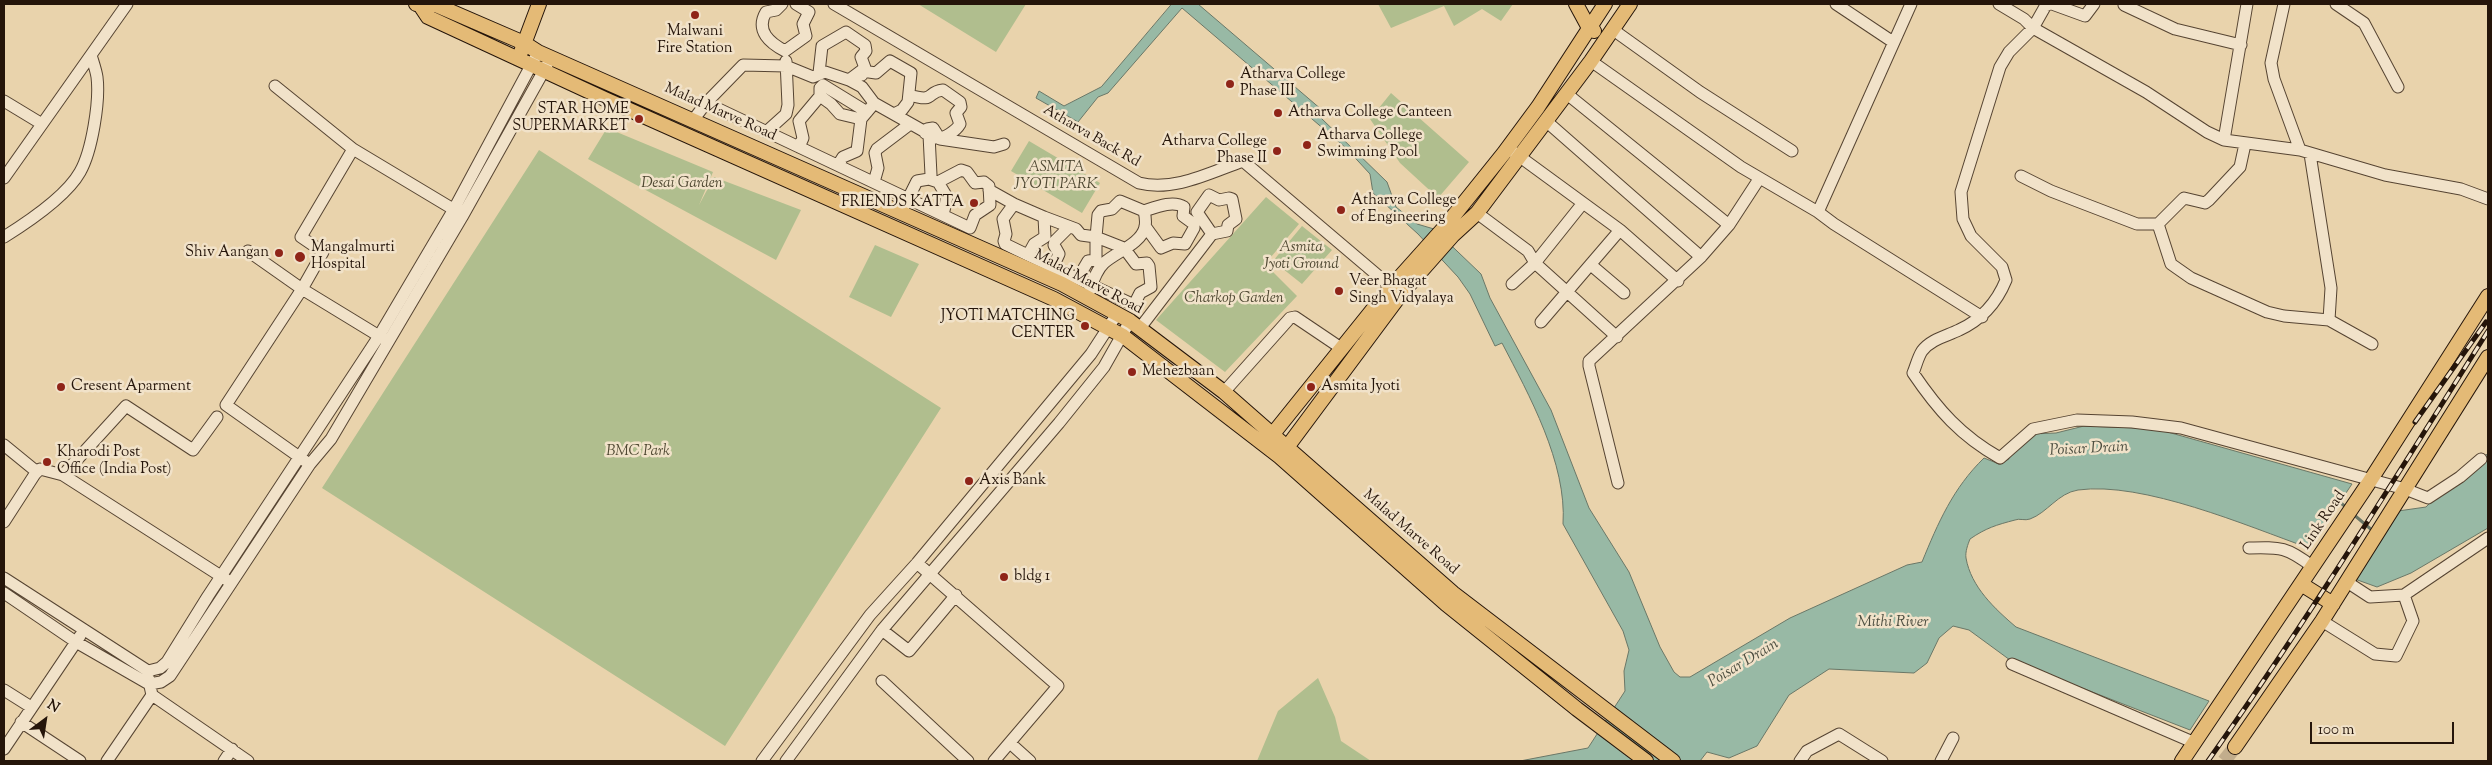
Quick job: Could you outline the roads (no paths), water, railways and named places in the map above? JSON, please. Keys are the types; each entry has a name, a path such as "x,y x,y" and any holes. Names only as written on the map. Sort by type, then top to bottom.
{"main road":[{"path":"515,57 529,4"},
{"path":"520,42 539,4"},
{"path":"1576,4 1592,23 1608,34"},
{"path":"1587,4 1592,23"},
{"path":"1268,439 1341,348 1396,290 1477,213 1496,187 1538,107 1605,4"},
{"path":"1284,452 1396,290 1443,229 1484,178 1546,120 1591,61 1630,4"},
{"name":"Malad Marve Road","path":"425,7 436,5 520,42 551,58 694,119 1062,284 1090,292 1224,392 1268,439"},
{"name":"Malad Marve Road","path":"425,7 538,68 1054,300 1110,328 1268,439 1453,593 1673,761"},
{"path":"600,97 607,82"},
{"path":"668,127 677,112"},
{"path":"1484,178 1496,187"},
{"name":"Link Road","path":"2182,761 2369,482 2488,296"},
{"path":"2235,747 2322,621 2488,357"},
{"name":"Malad Marve Road","path":"1284,452 1446,604 1577,709 1646,761"},
{"path":"2301,584 2333,604"}],"street":[{"path":"4,178 127,4"},
{"path":"782,4 776,10 766,12 763,17 763,33 771,44 785,51"},
{"path":"796,4 809,12 804,24 806,36 822,46"},
{"name":"Atharva Back Rd","path":"834,4 1139,183 1154,187 1181,183 1243,161 1396,290"},
{"path":"1836,4 1893,42"},
{"path":"1818,212 1911,4"},
{"path":"1999,4 2024,19 2032,28 2146,92 2207,132 2224,140 2305,152 2385,175 2461,189 2488,199"},
{"path":"2094,4 2085,16 2051,4 2046,5 2032,28 2009,52 2000,67 1960,192 1964,219 1971,236 2002,267 2006,280 2002,289 1982,317 1940,337 1922,350 1913,373 1933,402 1973,443 2000,458 2033,429 2077,420 2132,422 2181,428 2428,498 2460,477 2481,459"},
{"path":"2124,4 2175,29 2241,45"},
{"path":"2224,140 2247,4"},
{"path":"2284,4 2272,63 2274,79 2305,152 2331,288 2329,320"},
{"path":"2336,4 2364,23 2398,86"},
{"path":"822,46 846,32 865,45 866,51 861,57 865,68 862,71 862,87 867,111 858,151 843,157 838,166"},
{"path":"1608,34 1792,151"},
{"path":"785,51 806,36"},
{"path":"819,72 822,46"},
{"path":"766,132 786,114 788,105 785,51"},
{"path":"538,52 538,68"},
{"path":"4,237 63,193 81,171 94,123 97,97 97,78 91,55"},
{"path":"4,578 83,631 148,671 160,668 167,662 184,645 219,603 310,464 331,439 390,342 458,212 538,68 551,58"},
{"path":"849,80 862,71 876,72 890,61 911,73 908,83 909,94 905,106 894,114"},
{"path":"1591,61 1759,179 1774,184 1982,317"},
{"path":"694,119 706,103 743,65 786,66 813,77 819,72 825,72 849,80 862,87"},
{"path":"799,148 803,138 799,121 820,96 822,85 867,111"},
{"path":"275,86 353,149 458,212"},
{"path":"909,94 923,99 930,98 938,91 943,90 960,102 961,107 956,113 960,124 958,128 932,136"},
{"path":"1567,94 1729,225"},
{"path":"820,96 840,114 867,111 894,114 932,136 994,147 1004,144"},
{"path":"4,101 42,124"},
{"path":"706,103 799,148 874,182 908,198 970,228 975,215 990,205 988,186 984,182 978,184 961,170 934,180 917,181 908,198 902,213"},
{"path":"1546,120 1701,258"},
{"path":"874,182 878,168 875,153 910,124"},
{"path":"932,136 931,175 947,197 943,215"},
{"path":"2021,176 2051,191 2137,224 2158,224 2184,198 2205,203 2209,200 2240,167 2245,144"},
{"path":"310,464 226,405 302,290 323,252 301,237 353,149"},
{"path":"1513,152 1620,230 1678,281"},
{"path":"1618,483 1588,366 1589,362 1647,306 1678,281 1701,258 1729,225 1759,179"},
{"path":"989,190 1014,204 1076,229 1081,235 1096,237 1124,248 1134,263 1147,263 1151,287 1140,293 1134,306"},
{"path":"1075,277 1081,273 1088,261 1096,260 1098,215 1101,211 1112,209 1120,201 1144,211 1161,206 1179,204 1184,207 1183,216 1194,224 1185,244 1173,243 1161,248 1145,226 1144,211"},
{"path":"1512,284 1535,263 1582,203"},
{"path":"1002,219 1014,204"},
{"path":"987,208 1002,219 1006,234 1005,244 1075,277 1090,292 1134,306 1150,314"},
{"path":"107,761 150,690 170,676 208,596 458,212"},
{"path":"1477,213 1528,251 1535,263 1566,293 1617,337"},
{"path":"1028,255 1034,244 1045,238 1044,216"},
{"path":"2158,224 2171,264 2191,278 2267,312 2284,316 2329,320 2372,344"},
{"path":"1090,292 1103,264 1136,240 1145,226"},
{"path":"1053,267 1058,254 1054,244 1055,241 1069,227"},
{"path":"1542,322 1620,230"},
{"path":"786,761 882,630 984,512 1104,367 1123,336 1150,314 1208,239 1192,232"},
{"path":"248,251 302,290 390,342"},
{"path":"1591,265 1624,293"},
{"path":"762,761 870,615 937,540 1091,354 1110,328 1117,314"},
{"path":"1224,392 1290,318 1296,317 1341,348"},
{"path":"63,475 126,406 193,450 217,417"},
{"path":"4,445 37,472"},
{"path":"4,522 37,472 46,469 63,475 232,584"},
{"path":"970,500 984,512"},
{"path":"2348,579 2370,597 2404,595 2488,538"},
{"path":"937,540 950,552"},
{"path":"2249,548 2268,547 2292,551 2316,562"},
{"path":"917,563 956,595 1058,686 994,761"},
{"path":"4,593 150,690 248,761"},
{"path":"882,630 909,651 956,595"},
{"path":"2322,621 2375,654 2396,656 2413,621 2404,595"},
{"path":"208,596 219,603"},
{"path":"4,749 83,631"},
{"path":"2012,664 2195,743"},
{"path":"148,671 150,690"},
{"path":"882,681 968,761"},
{"path":"4,690 31,707"},
{"path":"21,722 80,761"},
{"path":"1800,761 1807,751 1839,734 1882,761"},
{"path":"1941,761 1953,738"},
{"path":"1010,743 1030,761"},
{"path":"224,761 232,749"}],"water":[{"name":"Mithi River","path":"1172,4 1198,4 1322,110 1321,118 1387,182 1396,207 1417,224 1434,229 1481,274 1490,298 1551,410 1589,508 1629,572 1660,647 1674,672 1680,677 1690,677 1790,618 1907,565 1922,562 1947,507 1973,469 1984,458 1999,464 2009,459 2008,449 2031,434 2056,433 2084,426 2164,431 2352,484 2309,548 2195,507 2133,492 2104,489 2071,492 2028,520 2017,519 1997,525 1970,539 1966,556 1969,569 1978,588 1992,605 2016,627 2209,701 2190,730 2010,660 1969,630 1953,626 1939,638 1927,663 1914,673 1829,669 1789,695 1757,746 1729,758 1707,752 1700,761 1520,761 1588,748 1625,691 1624,671 1629,650 1623,631 1563,524 1563,501 1559,477 1553,454 1534,407 1502,343 1495,346 1470,294 1458,277 1418,234 1373,193 1370,174 1346,148 1182,8 1108,93 1098,97 1078,122 1036,98 1039,91 1064,106 1101,87"},
{"path":"2488,454 2488,528 2411,573 2377,587 2352,578 2398,511 2426,507 2458,474"}],"waterway":[{"name":"Poisar Drain","path":"2336,499 2347,508"},
{"name":"Poisar Drain","path":"2353,514 2373,531"}],"tunnel":[{"path":"2224,761 2235,747"}],"railway":[{"path":"2415,422 2486,322"},
{"path":"2208,761 2316,601 2488,331"}],"place":[{"name":"Malwani Fire Station","path":"695,15"},
{"name":"Atharva College Phase III","path":"1230,84"},
{"name":"Atharva College Canteen","path":"1278,113"},
{"name":"STAR HOME SUPERMARKET","path":"639,119"},
{"name":"Atharva College Swimming Pool","path":"1307,145"},
{"name":"Atharva College Phase II","path":"1277,151"},
{"name":"FRIENDS KATTA","path":"974,203"},
{"name":"Atharva College of Engineering","path":"1341,210"},
{"name":"Shiv Aangan","path":"279,253"},
{"name":"Mangalmurti Hospital","path":"300,257"},
{"name":"Veer Bhagat Singh Vidyalaya","path":"1339,291"},
{"name":"JYOTI MATCHING CENTER","path":"1085,326"},
{"name":"Mehezbaan","path":"1132,372"},
{"name":"Cresent Aparment","path":"61,387"},
{"name":"Asmita Jyoti","path":"1311,387"},
{"name":"Kharodi Post Office (India Post)","path":"47,462"},
{"name":"Axis Bank","path":"969,481"},
{"name":"bldg 1","path":"1004,577"}],"park label":[{"name":"ASMITA JYOTI PARK","path":"1056,176"},
{"name":"Desai Garden","path":"682,184"},
{"name":"Asmita Jyoti Ground","path":"1301,256"},
{"name":"Charkop Garden","path":"1234,299"},
{"name":"BMC Park","path":"638,452"}]}
